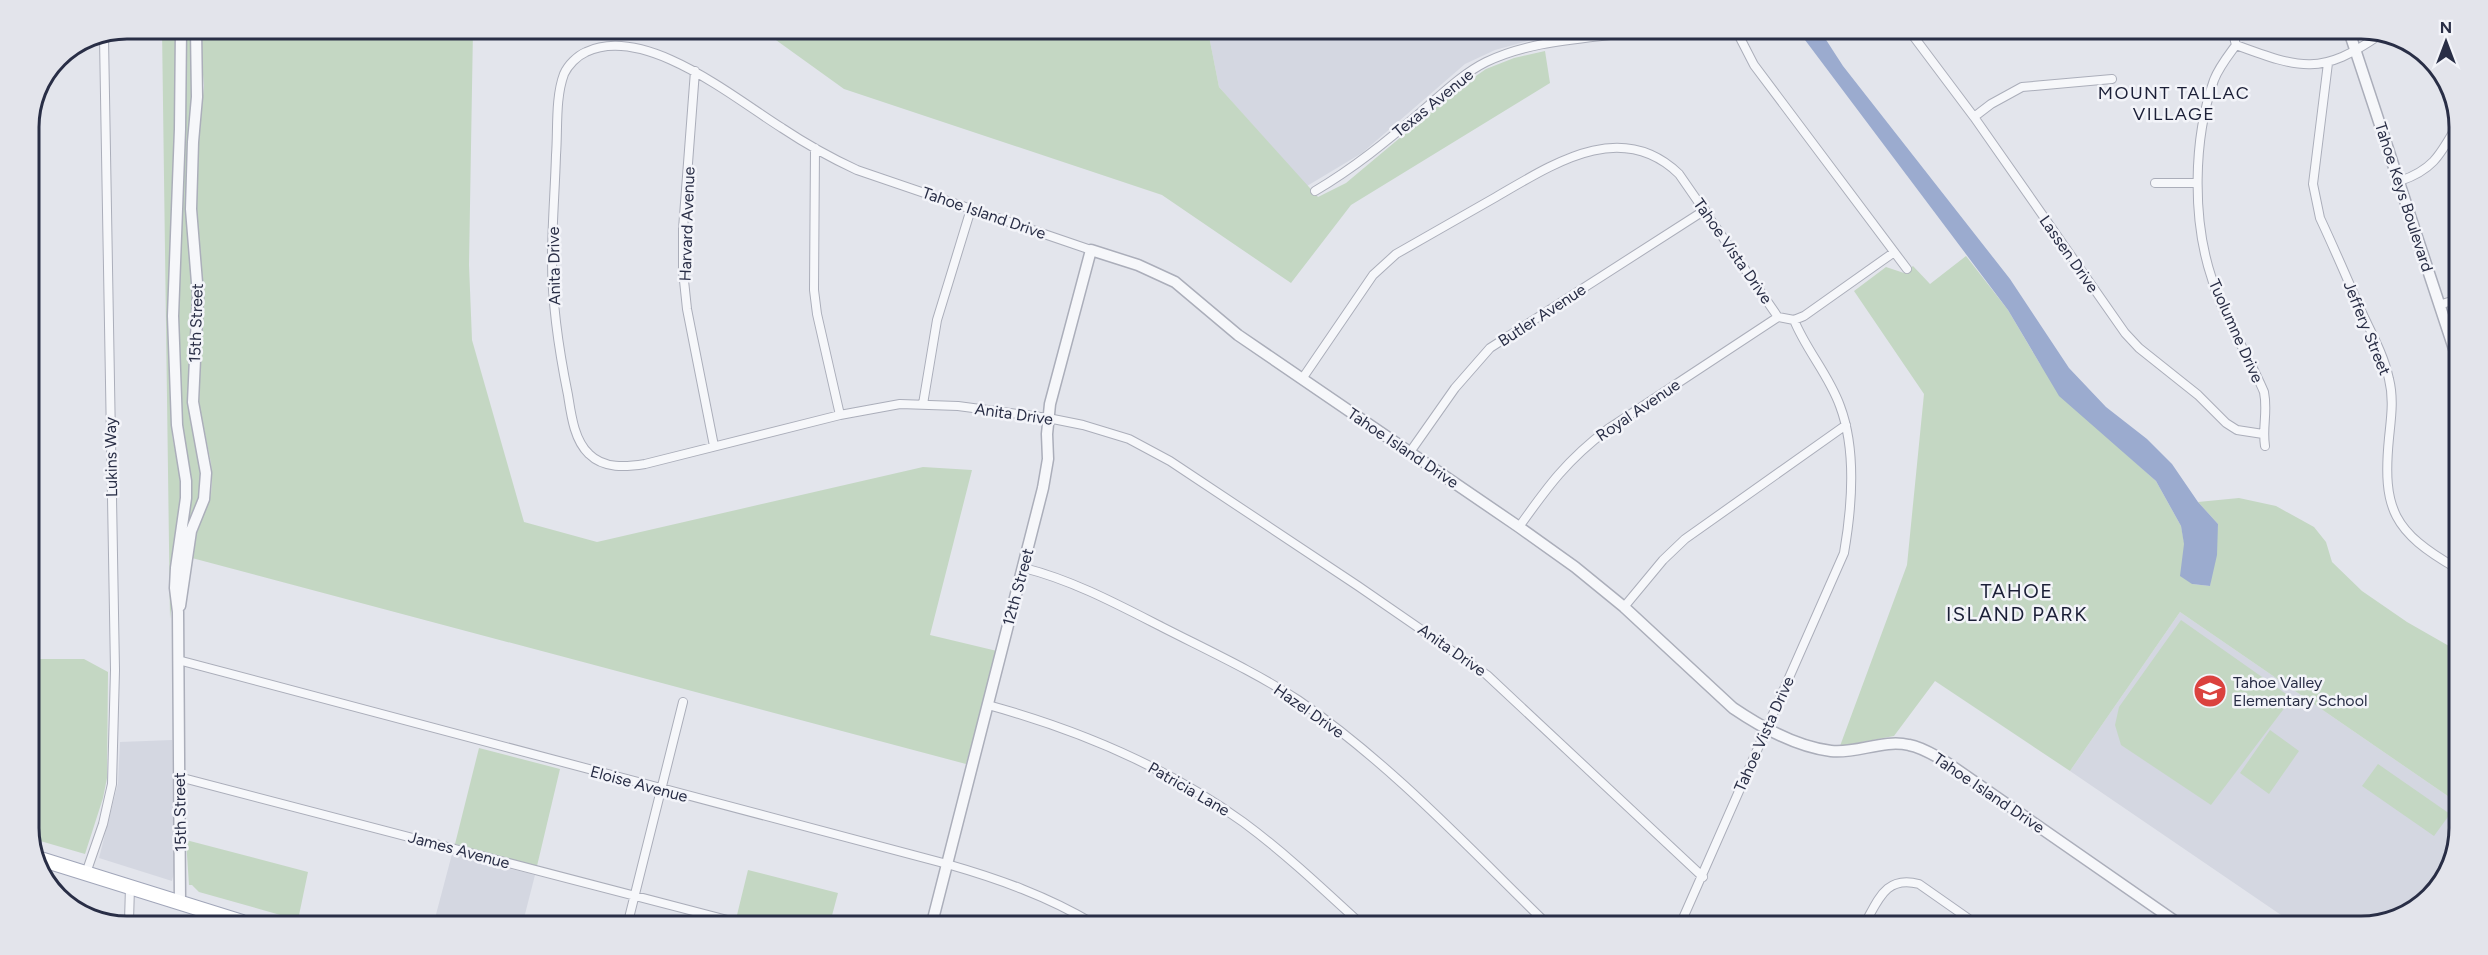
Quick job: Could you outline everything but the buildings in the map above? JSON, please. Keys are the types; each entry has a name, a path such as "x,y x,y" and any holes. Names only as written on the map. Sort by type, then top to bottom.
{"main road":[{"path":"46,861 225,916"}],"street":[{"name":"15th Street","path":"180,39 180,129 173,316 177,425 186,481 175,594 178,612 180,903"},
{"name":"15th Street","path":"178,612 183,599 185,566 191,531 204,499 206,473 193,402 198,295 191,208 197,97 196,39"},
{"name":"Texas Avenue","path":"1316,191 1360,163 1466,74 1488,61 1514,51 1586,39"},
{"path":"1741,39 1754,65 1907,269"},
{"name":"Lassen Drive","path":"1916,39 1974,117 2125,333 2139,348 2198,394 2226,423 2237,430 2263,434"},
{"path":"2234,39 2236,45 2277,60 2313,65 2328,63 2371,40"},
{"name":"Tahoe Keys Boulevard","path":"2352,39 2449,334"},
{"name":"Lukins Way","path":"86,873 109,800 114,765 104,43"},
{"name":"Tuolumne Drive","path":"2236,45 2215,79 2204,129 2197,183 2202,245 2212,280 2264,392 2267,408 2263,434 2265,446"},
{"name":"Tahoe Island Drive","path":"576,58 597,48 636,48 656,53 695,71 815,148 857,170 1138,265 1175,282 1238,335 1575,567 1624,607 1733,708 1766,728 1811,747 1831,751 1853,751 1890,744 1908,744 1923,749 1943,759 2168,916"},
{"name":"Anita Drive","path":"576,58 564,73 559,102 552,260 555,310 566,387 580,443 589,454 599,461 615,466 628,466 840,415 900,404 923,404 1048,418 1129,439 1162,457 1452,649 1511,695 1703,877"},
{"name":"Jeffery Street","path":"2328,63 2313,184 2315,198 2320,218 2378,347 2389,377 2392,396 2385,472 2388,495 2396,519 2406,533 2424,549 2449,564"},
{"name":"Harvard Avenue","path":"695,71 683,229 683,272 687,309 714,446"},
{"path":"1974,117 1991,104 2022,87 2112,79"},
{"path":"2400,181 2420,174 2429,167 2449,138"},
{"path":"815,148 814,290 817,314 840,415"},
{"name":"Tahoe Vista Drive","path":"1302,379 1373,275 1385,262 1562,159 1608,148 1635,148 1665,161 1679,174 1778,317 1794,320 1833,391 1846,425 1850,459 1850,500 1844,553 1684,916"},
{"path":"2155,183 2197,183"},
{"path":"923,404 937,320 971,209"},
{"name":"Butler Avenue","path":"1410,452 1455,388 1490,348 1705,210"},
{"name":"12th Street","path":"934,916 1047,471 1048,418 1091,250"},
{"path":"1794,320 1804,316 1893,253"},
{"path":"2439,305 2449,302"},
{"name":"Royal Avenue","path":"1519,527 1564,466 1583,448 1608,429 1778,317"},
{"path":"1624,607 1685,539 1846,425"},
{"name":"Hazel Drive","path":"1024,568 1046,573 1109,600 1220,656 1296,699 1337,728 1418,798 1539,916"},
{"name":"Eloise Avenue","path":"178,660 947,864 1044,896 1080,916"},
{"path":"629,916 683,702"},
{"name":"Patricia Lane","path":"987,705 1072,731 1167,774 1208,798 1283,854 1351,916"},
{"name":"James Avenue","path":"180,777 712,916"},
{"path":"1870,916 1890,886 1908,881 1919,884 1965,916"},
{"path":"129,916 130,887"}],"shaded area":[{"path":"1210,39 1535,39 1495,50 1465,64 1362,153 1307,186 1219,87"},
{"name":"Tahoe Valley Elementary School","path":"2180,612 2449,797 2448,840 2440,867 2431,882 2410,901 2395,909 2361,916 2282,916 2070,771"},
{"path":"172,740 174,872 172,881 99,858 118,783 120,742"},
{"path":"452,854 535,875 525,916 436,916"}],"green space":[{"path":"162,39 177,39 169,325 172,435 182,504 170,619"},
{"path":"185,39 192,39 193,322 202,469 199,500 181,552 182,439 177,352"},
{"path":"200,39 473,39 469,265 472,340 524,522 597,542 923,467 972,470 930,635 997,651 966,764 192,558 195,537 211,494 212,481 211,463 199,404 203,293 196,210 198,144 204,86"},
{"path":"775,39 1210,39 1219,87 1318,197 1346,183 1463,85 1486,69 1514,58 1545,51 1550,83 1351,205 1291,283 1162,195 844,89"},
{"path":"1966,256 2008,310 2040,364 2126,454 2156,481 2181,526 2192,584 2210,586 2218,524 2198,502 2239,498 2276,506 2314,527 2326,542 2332,562 2362,591 2407,622 2449,646 2449,797 2180,612 2070,771 1935,681 1894,736 1840,746 1907,565 1924,394 1854,291 1886,267 1904,273 1913,266 1930,284"},
{"path":"2181,620 2292,698 2211,805 2121,745 2115,725 2119,707"},
{"path":"39,659 84,659 108,672 107,778 85,854 40,841"},
{"path":"2270,730 2299,751 2269,794 2240,773"},
{"path":"479,748 560,769 537,866 455,844"},
{"path":"2378,764 2449,815 2434,836 2362,786"},
{"path":"186,840 308,872 299,916 284,916 199,892 189,885"},
{"path":"748,870 838,893 832,916 737,915"}],"water":[{"path":"1804,39 1826,39 1843,66 2010,279 2069,368 2106,407 2147,439 2172,464 2198,502 2218,524 2217,555 2210,586 2192,584 2180,576 2184,544 2181,526 2156,481 2059,396 2008,310"}],"place":[{"name":"Tahoe Valley Elementary School","path":"2210,691"}],"district":[{"name":"MOUNT TALLAC VILLAGE","path":"2174,103"},
{"name":"TAHOE ISLAND PARK","path":"2017,602"}]}
